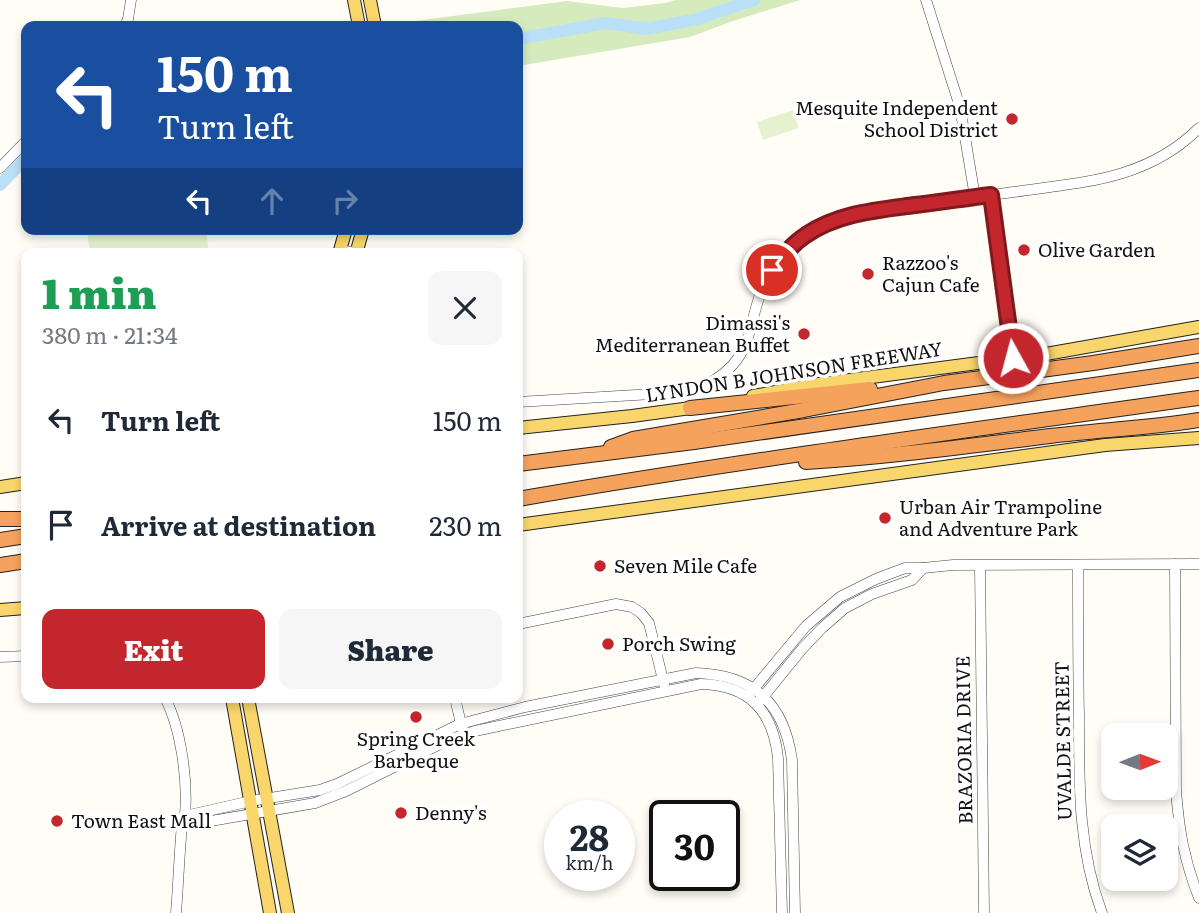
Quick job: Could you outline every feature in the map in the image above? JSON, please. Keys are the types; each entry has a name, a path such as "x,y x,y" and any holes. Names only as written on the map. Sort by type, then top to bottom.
{"highway":[{"path":"584,456 633,439 944,383 1199,346"},
{"path":"523,463 708,440 1199,370"},
{"path":"690,408 878,388 924,387"},
{"path":"523,498 856,446 1199,398"},
{"path":"759,461 857,459 1199,420"},
{"path":"0,519 21,519"},
{"path":"0,540 21,537"},
{"path":"0,566 21,562"}],"main road":[{"path":"354,0 358,21"},
{"path":"370,0 374,21"},
{"name":"LYNDON B JOHNSON FREEWAY","path":"523,427 690,408 819,384 1013,358 1199,327"},
{"path":"523,524 1078,449 1199,438"},
{"path":"0,487 21,484"},
{"path":"0,610 21,609"},
{"path":"233,703 270,913"},
{"path":"249,703 288,913"}],"street":[{"path":"127,21 131,0"},
{"path":"926,0 960,107 975,197"},
{"path":"523,402 686,392 707,385 726,371 742,351 748,340 757,303 766,281 786,251 803,237 833,220 1128,173 1166,155 1199,128"},
{"path":"0,168 21,146"},
{"path":"991,195 1013,358"},
{"path":"1175,564 1176,790 1181,843 1194,871 1199,898"},
{"path":"750,693 812,620 840,597 905,568 953,565 1199,564"},
{"name":"UVALDE STREET","path":"1078,565 1079,790 1083,844 1102,913"},
{"name":"BRAZORIA DRIVE","path":"980,566 984,913"},
{"path":"760,701 802,649 845,608 872,594 912,580 923,568"},
{"path":"523,624 616,604 632,607 649,623 666,691"},
{"path":"812,620 820,630"},
{"path":"0,657 21,656"},
{"path":"381,768 460,724 695,673 736,679 760,701 770,703 782,720 789,740 792,760 794,913"},
{"path":"183,821 253,815 268,805 337,784 475,731 701,684 714,684 750,693"},
{"path":"561,700 564,712"},
{"path":"760,701 776,738 782,913"},
{"path":"167,703 174,717 178,736 185,792 176,913"},
{"path":"456,703 463,735"},
{"path":"183,821 251,801 268,805"},
{"path":"780,835 793,835"}],"green space":[{"path":"676,0 800,0 690,37 523,65 523,21 414,21 567,1 623,8"},
{"path":"793,110 799,128 763,140 757,122"},
{"path":"88,235 207,235 208,248 89,248"}],"waterway":[{"path":"523,38 606,23 646,29 697,19 754,0"},
{"path":"0,185 21,163"}],"place":[{"name":"Mesquite Independent School District","path":"1012,119"},
{"name":"Olive Garden","path":"1024,250"},
{"name":"Razzoo's Cajun Cafe","path":"868,274"},
{"name":"Dimassi's Mediterranean Buffet","path":"804,334"},
{"name":"Urban Air Trampoline and Adventure Park","path":"885,518"},
{"name":"Seven Mile Cafe","path":"600,566"},
{"name":"Porch Swing","path":"608,644"},
{"name":"Spring Creek Barbeque","path":"416,717"},
{"name":"Denny's","path":"401,813"},
{"name":"Town East Mall","path":"57,821"}],"route":[{"path":"772,270 786,251 803,237 833,220 875,211 991,195 1013,358"}]}
